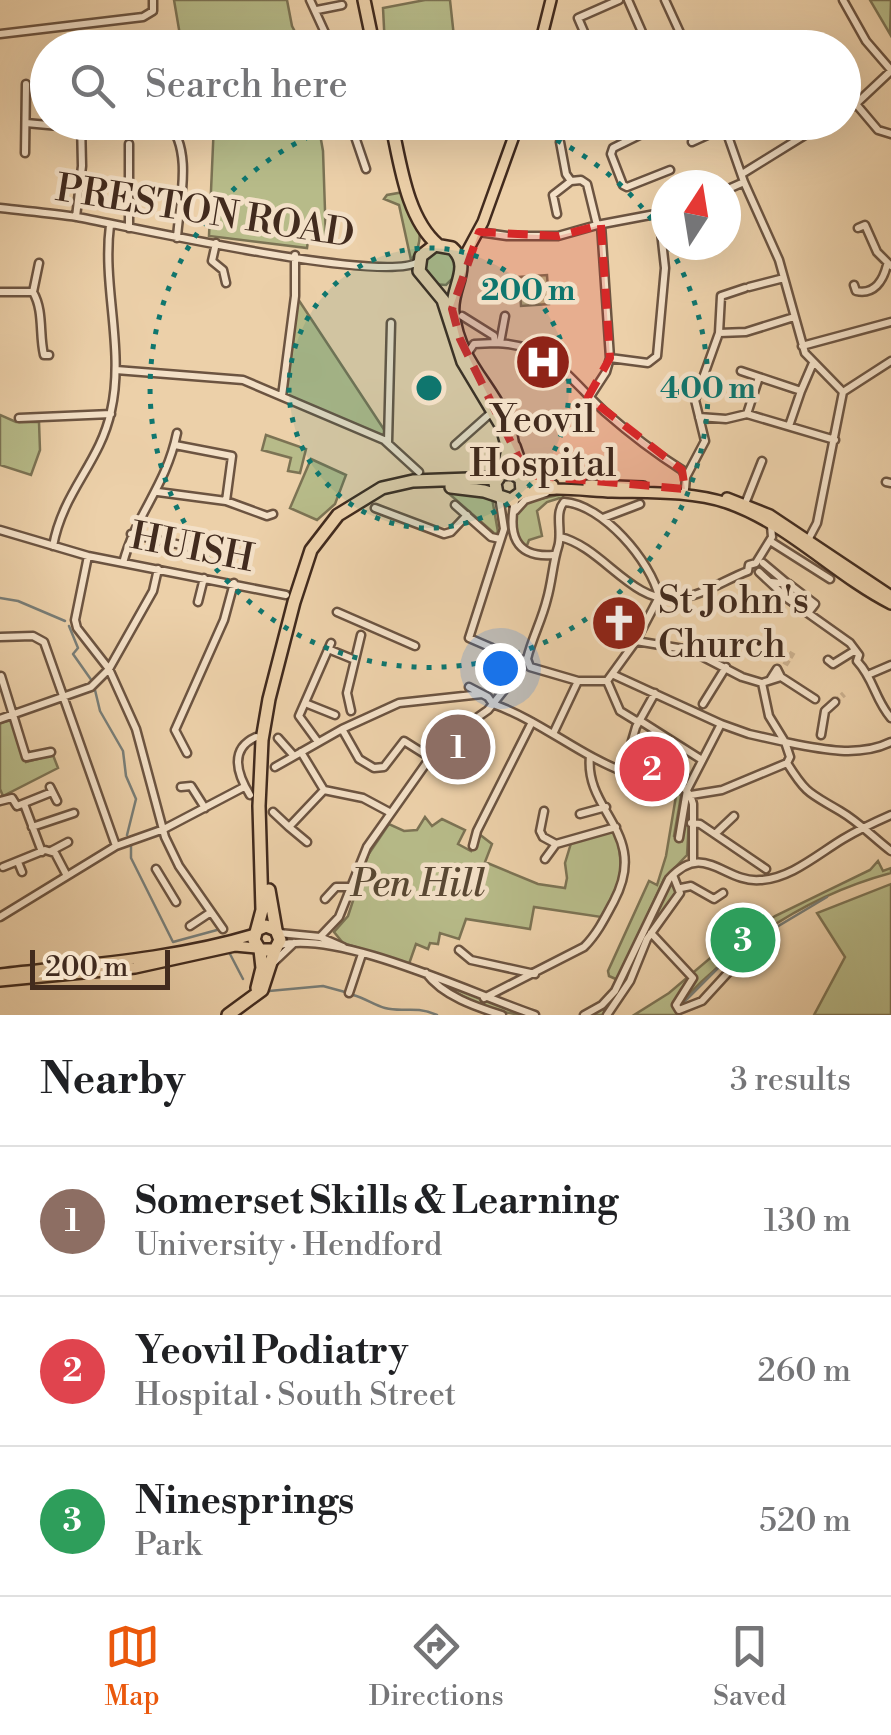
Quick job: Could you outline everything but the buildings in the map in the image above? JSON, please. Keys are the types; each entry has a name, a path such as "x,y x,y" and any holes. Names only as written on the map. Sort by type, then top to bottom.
{"highway":[{"path":"364,0 370,30"},
{"path":"395,140 407,187 424,230 421,257 427,283 444,302 466,368 510,444 498,495"},
{"path":"228,1015 263,988 277,939 268,876 267,758 283,669 316,555 348,515 390,493 426,486 498,495 507,500 518,496 520,477 504,416 466,356 452,309 462,261 457,252 424,230"},
{"path":"421,257 442,245"},
{"path":"427,283 446,288 458,281"},
{"path":"462,481 494,470 510,444"},
{"path":"256,992 262,968 257,931 262,898 259,806 264,729 299,582 311,550 338,515 371,492 413,481 520,477"},
{"path":"257,931 270,926 277,939"},
{"path":"258,949 267,952 277,939"}],"main road":[{"path":"543,30 550,0"},
{"path":"462,261 477,235 512,140"},
{"path":"442,245 466,243 477,235"},
{"path":"510,444 527,475 566,485"},
{"path":"520,477 532,484 686,489 745,504 764,512 891,600"},
{"path":"518,496 552,490 699,497 726,503 766,521 891,600"},
{"path":"232,939 255,920 262,898"},
{"path":"1,975 166,955 257,931"},
{"path":"1,975 135,968 236,946 258,949"}],"street":[{"path":"36,30 144,18 153,10 152,0"},
{"path":"310,0 325,30"},
{"path":"589,0 594,12"},
{"path":"583,30 578,18 620,0"},
{"path":"628,0 641,30"},
{"path":"665,0 679,30"},
{"path":"842,0 859,30"},
{"path":"317,10 342,6"},
{"path":"0,34 30,31"},
{"path":"861,33 891,70 861,99"},
{"path":"25,153 26,84"},
{"path":"861,108 878,130 891,134"},
{"path":"26,123 30,123"},
{"path":"76,217 81,140"},
{"path":"177,238 182,157 178,140"},
{"path":"356,140 366,168"},
{"path":"629,140 613,148 611,154 622,185 627,187 651,178"},
{"path":"692,142 696,140"},
{"path":"729,140 784,278 802,346 843,392"},
{"path":"743,178 799,140"},
{"path":"129,144 129,228"},
{"path":"562,145 566,174 571,181"},
{"path":"557,214 553,195 566,189 571,181"},
{"path":"571,181 587,184 599,225 610,358 591,396"},
{"name":"PRESTON ROAD","path":"0,208 76,217 342,266 400,269 427,283"},
{"path":"477,235 558,236 651,215"},
{"path":"53,546 66,501 91,463 111,414 116,370 107,244 110,225"},
{"path":"851,287 870,291 878,286 889,265 865,226 858,228"},
{"path":"216,243 212,262 223,270 226,283"},
{"path":"282,396 295,297 295,256"},
{"name":"PRESTON ROAD","path":"400,269 421,257"},
{"path":"610,358 648,364 657,356 663,315 664,260"},
{"path":"39,264 33,292 40,304 44,356"},
{"path":"686,489 686,477 705,441 695,400 719,333 721,296 784,278"},
{"path":"0,292 33,292"},
{"path":"498,343 505,316"},
{"path":"464,318 494,336 498,343"},
{"path":"719,333 746,332 794,318"},
{"path":"388,444 392,322"},
{"path":"802,346 891,322"},
{"path":"466,356 474,344 498,343 548,357 614,419 686,477"},
{"path":"807,542 818,523 843,392 891,361"},
{"path":"789,426 814,363"},
{"path":"116,370 232,378 388,444 419,472"},
{"path":"741,371 801,391"},
{"path":"748,414 759,377"},
{"path":"455,445 493,411"},
{"path":"19,418 111,414"},
{"path":"699,417 726,419 748,414 835,440"},
{"path":"123,563 130,534 158,492 177,433"},
{"path":"174,445 231,454 226,501"},
{"path":"745,504 762,461"},
{"path":"512,516 525,500 552,490"},
{"path":"158,492 226,501 267,516 273,514"},
{"path":"498,495 504,523 468,638 524,664 578,682 611,678 700,708 721,724 785,742 820,742 874,750 891,742"},
{"path":"518,496 511,530 518,544 535,554 553,555"},
{"path":"324,940 368,847 431,758 451,736 493,704 524,664 551,586 553,555 560,537 559,510 564,502 586,507 603,518 631,548 658,597"},
{"path":"603,518 640,504"},
{"path":"455,505 491,537 500,540"},
{"path":"375,508 444,534 452,532 467,515"},
{"path":"760,566 771,539 772,528 766,521"},
{"name":"HUISH","path":"0,530 88,556 286,594"},
{"path":"130,534 187,544"},
{"path":"771,539 786,534"},
{"path":"560,537 577,541 631,583 658,597 677,599 748,571 750,564 760,566 815,604 808,613"},
{"path":"771,539 830,579"},
{"path":"88,556 75,620 87,643 109,669 136,729 178,866 223,929"},
{"path":"760,566 771,582 850,643 859,655 857,661"},
{"path":"0,720 91,687 109,669 154,592 158,569"},
{"path":"198,602 204,578"},
{"path":"771,582 789,584"},
{"path":"186,753 171,730 224,620 234,583"},
{"path":"658,597 636,641 611,678 620,711 702,760"},
{"path":"337,612 415,646"},
{"path":"351,711 346,693 361,635"},
{"path":"0,637 33,636 44,642 116,846"},
{"path":"636,641 690,650 742,677 766,682 782,671 815,699"},
{"path":"318,742 299,720 330,646 355,660"},
{"path":"836,652 850,662 857,661"},
{"path":"828,660 832,664 854,652"},
{"path":"857,661 870,674 880,705 891,718"},
{"path":"870,674 891,665"},
{"path":"700,708 726,667"},
{"path":"1,676 26,756 51,752"},
{"path":"553,734 578,682"},
{"path":"275,767 400,702 467,692 482,694 493,704 623,772 670,780 689,793 722,790 788,763 785,742 768,716 766,682"},
{"path":"623,772 639,721 655,693"},
{"path":"820,742 823,709 835,702"},
{"path":"305,703 335,715"},
{"path":"473,846 532,722"},
{"path":"679,838 689,793 721,724"},
{"path":"342,729 360,759 374,768 384,767 407,741 431,758"},
{"path":"250,795 237,768 238,754 256,736"},
{"path":"278,738 298,754 324,790 363,798 391,814"},
{"path":"484,998 584,946 605,918 625,878 626,864 616,827 590,774 590,756"},
{"path":"788,763 801,784 818,800 840,810 891,851"},
{"path":"694,782 702,792"},
{"path":"791,793 801,784"},
{"path":"181,787 191,786 204,808"},
{"path":"0,917 116,846 164,830 244,786"},
{"path":"0,801 12,798 17,806 51,789 60,808 74,813"},
{"path":"290,827 324,790"},
{"path":"689,793 693,864"},
{"path":"24,804 46,851 66,874"},
{"path":"580,814 606,807"},
{"path":"32,827 60,808"},
{"path":"273,812 308,842"},
{"path":"544,812 540,831 556,844 616,827"},
{"path":"584,1015 602,1005 616,990 673,874 693,864 711,863 750,880 768,880 891,815"},
{"path":"715,834 734,816"},
{"path":"691,823 700,824 764,866"},
{"path":"3,867 68,842"},
{"path":"549,858 556,844"},
{"path":"18,862 22,872"},
{"path":"176,902 159,873 178,866"},
{"path":"673,874 681,888"},
{"path":"325,900 336,886 352,887"},
{"path":"607,1015 681,888 691,886 714,899"},
{"path":"705,905 722,893"},
{"path":"188,925 210,912"},
{"path":"652,933 693,978 678,1000 679,1010 702,1001 735,965"},
{"path":"277,939 324,940 536,1015"},
{"path":"277,939 324,940"},
{"path":"272,965 294,942"},
{"path":"460,950 471,960 536,974"},
{"path":"350,993 362,954"},
{"path":"426,973 447,992 502,1015"}],"highlighted area":[{"path":"601,225 610,358 588,397 682,470 685,489 527,475 460,339 452,309 479,232 558,236"}],"green space":[{"path":"174,0 287,0 294,30 179,30"},
{"path":"450,0 453,30 384,30 383,8"},
{"path":"870,0 891,0 890,34"},
{"path":"213,140 321,140 326,240 308,241 307,248 209,236"},
{"path":"404,192 420,235 411,260 399,205 384,199"},
{"path":"433,249 454,254 457,274 446,285 432,284 421,266"},
{"path":"547,275 549,304 521,306 519,277"},
{"path":"298,299 385,431 383,438 289,398 285,392"},
{"path":"0,415 16,422 39,422 40,450 31,475 0,465"},
{"path":"266,435 306,449 300,473 288,471 291,458 262,450"},
{"path":"311,459 346,475 335,504 317,520 290,508"},
{"path":"448,490 492,498 498,532 495,534"},
{"path":"563,494 537,511 542,536 529,540 526,548 515,535 515,515 526,502"},
{"path":"11,720 26,762 53,755 58,768 3,796 0,723"},
{"path":"677,790 681,796 674,836 682,841 685,819 689,820 687,855 664,879 618,980 609,976 608,971 649,881 657,885"},
{"name":"Pen Hill","path":"425,817 432,826 442,819 465,830 458,844 471,851 479,834 492,844 485,862 538,884 565,888 565,863 572,840 616,832 620,857 617,885 601,917 534,907 530,929 466,919 459,939 440,933 438,944 430,943 428,949 416,944 409,964 343,943 334,932 348,916 368,855 389,824 404,831 417,830"},
{"path":"878,861 883,871 891,868 891,873 832,894 777,923 703,980 681,1002 680,1015 634,1015 669,993 715,954 718,956 775,916 870,870"},
{"path":"675,883 677,894 646,938 629,980 605,1015 591,1015 609,1003 619,990 669,884"},
{"path":"891,884 891,1015 814,1015 845,957 817,913"},
{"path":"432,979 530,1015 491,1008"}],"waterway":[{"path":"0,598 18,601 65,621"},
{"path":"69,626 78,648 73,654 92,681"},
{"path":"95,690 100,711 123,751 126,776 136,799 127,835"},
{"path":"131,845 131,858 173,942 217,930"},
{"path":"683,1003 733,953 827,897"},
{"path":"230,954 243,979"},
{"path":"269,991 323,986 345,992"},
{"path":"353,995 385,1008 437,1015"}],"tunnel":[{"path":"785,665 793,652"},
{"path":"835,702 844,694"}],"place":[{"name":"Yeovil Hospital","path":"543,362"},
{"name":"St John's Church","path":"619,623"},
{"name":"Somerset Skills & Learning","path":"458,747"},
{"name":"Yeovil Podiatry","path":"652,769"},
{"name":"Ninesprings","path":"743,940"}]}
